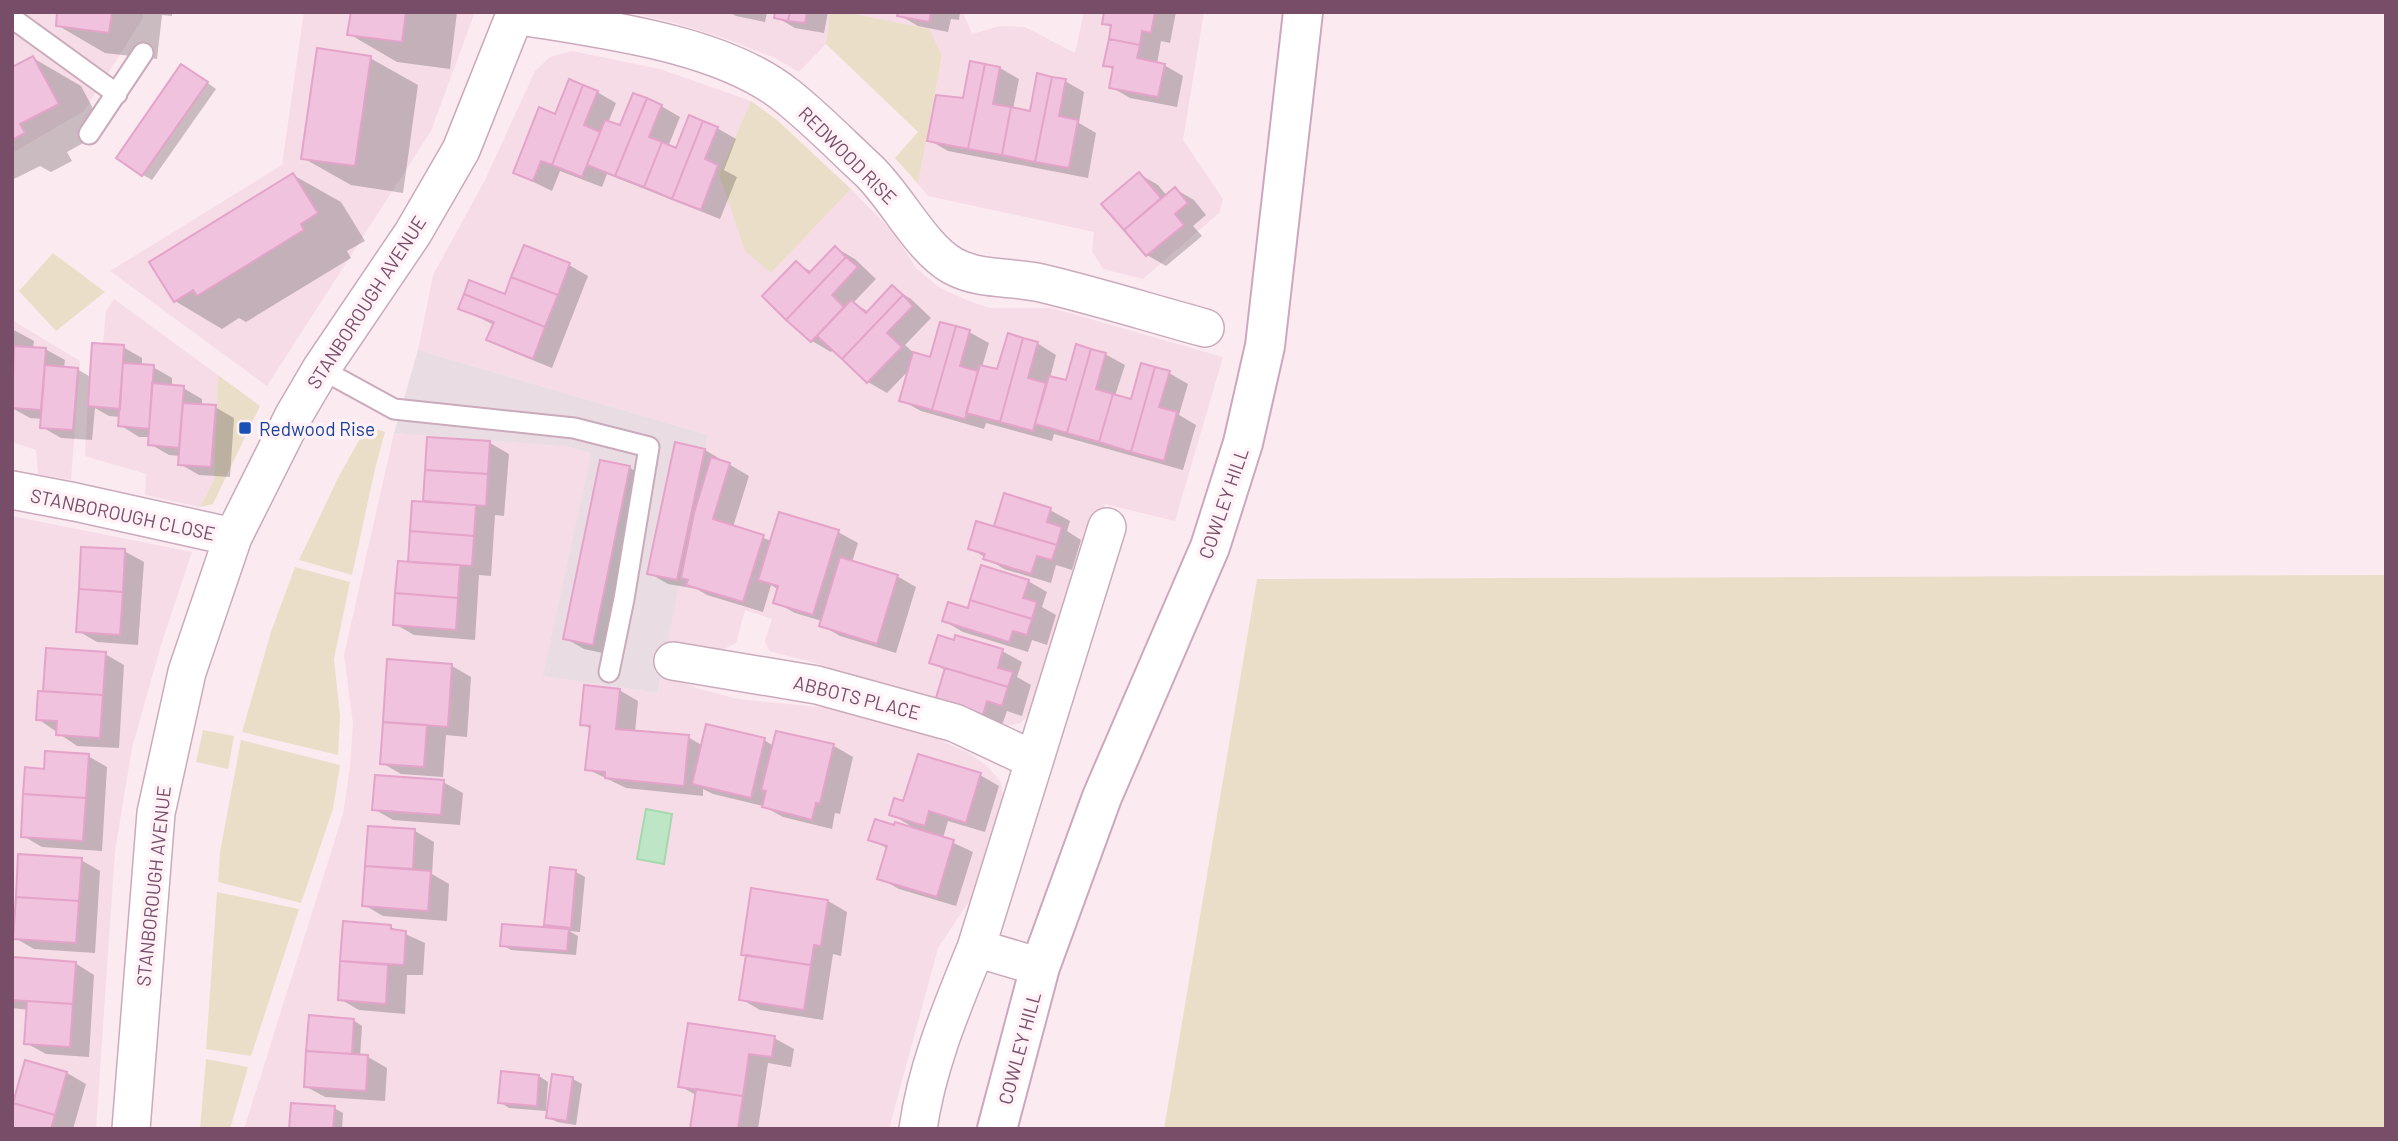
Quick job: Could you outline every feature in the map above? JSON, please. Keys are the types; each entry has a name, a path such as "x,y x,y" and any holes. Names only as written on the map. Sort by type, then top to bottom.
{"main road":[{"name":"COWLEY HILL","path":"997,1129 1040,967 1102,797 1210,547 1243,443 1265,346 1303,12"}],"street":[{"name":"REDWOOD RISE","path":"515,13 683,48 746,71 786,95 876,178 934,251 952,265 974,275 1038,282 1205,328"},
{"name":"STANBOROUGH AVENUE","path":"131,1129 156,813 187,672 233,537 294,415 321,369 413,233 461,150 515,13"},
{"name":"STANBOROUGH CLOSE","path":"12,490 233,537"},
{"path":"918,1129 921,1105 943,1028 976,948 1107,527"},
{"name":"ABBOTS PLACE","path":"673,661 842,691 955,723 1034,760"},
{"name":"COWLEY HILL","path":"976,948 1040,967"}],"lane":[{"path":"12,18 117,94"},
{"path":"89,134 143,53"},
{"path":"321,369 394,409 574,428 649,447 624,599 608,671"}],"shaded area":[{"path":"12,12 143,12 143,18 84,111 12,153"},
{"path":"304,12 475,12 431,131 267,386 110,271 282,165"},
{"path":"627,12 830,12 826,44 799,72 775,58 724,38"},
{"path":"830,12 846,12 929,29 942,56 918,184 895,158 918,132 826,44"},
{"path":"846,12 963,12 972,34 1000,26 1025,27 1075,53 1084,12 1204,12 1183,140 1223,199 1219,213 1143,279 1103,269 1092,251 1094,232 928,196 918,184 942,56 928,29"},
{"path":"572,51 660,69 751,101 719,174 771,273 851,189 894,233 916,268 940,288 990,308 1052,308 1223,357 1175,521 1105,504 1031,712 1021,723 996,728 831,675 826,666 769,651 765,641 772,619 745,610 736,643 722,650 709,653 667,643 708,435 418,350 433,275 485,180 535,71 550,57"},
{"path":"751,101 777,120 851,189 771,273 745,251 719,174"},
{"path":"53,253 105,292 56,331 19,291"},
{"path":"114,299 218,375 214,480 200,507 145,495 146,474 85,456 91,343 103,343 106,311"},
{"path":"12,320 80,361 71,480 38,474 36,450 12,442"},
{"path":"418,350 708,435 658,693 543,676 591,453 569,447 394,433"},
{"path":"218,375 260,406 213,504 200,507 214,480"},
{"path":"367,426 385,432 352,575 299,560 338,478"},
{"path":"394,433 569,447 591,453 544,676 658,693 662,674 696,688 738,699 839,709 906,725 969,753 987,766 1001,782 1003,798 974,894 938,948 889,1129 244,1129 343,814 353,724 344,655"},
{"path":"12,516 192,552 161,645 132,748 115,851 96,1129 12,1129"},
{"path":"295,567 350,582 334,659 340,716 338,755 242,732 271,632"},
{"path":"2386,575 2386,1129 1164,1129 1257,579"},
{"path":"203,730 234,736 228,769 196,762"},
{"path":"241,740 340,765 333,809 301,903 218,882 220,852"},
{"path":"646,809 672,814 664,864 637,859"},
{"path":"217,892 299,909 251,1056 206,1049"},
{"path":"206,1059 248,1067 230,1129 200,1129"}],"building":[{"path":"57,12 112,12 109,33 56,26"},
{"path":"351,12 406,12 402,42 347,35"},
{"path":"775,12 790,12 788,21 774,18"},
{"path":"790,12 807,12 805,23 788,21"},
{"path":"898,12 931,12 929,22 897,16"},
{"path":"1104,12 1155,12 1151,33 1142,31 1140,45 1109,39 1111,25 1102,24"},
{"path":"1109,39 1140,45 1137,58 1165,64 1158,97 1109,88 1113,67 1103,66"},
{"path":"317,48 371,56 355,166 301,159"},
{"path":"33,56 59,104 20,124 25,133 12,140 12,67"},
{"path":"970,61 985,64 968,149 927,141 936,95 963,98"},
{"path":"181,64 208,82 142,176 116,158"},
{"path":"985,64 1000,67 993,104 1011,107 1002,155 968,149"},
{"path":"1037,73 1052,77 1035,162 1002,155 1011,107 1030,111"},
{"path":"1052,77 1066,79 1059,116 1078,120 1069,168 1035,162"},
{"path":"569,79 583,85 552,165 541,161 533,181 513,173 539,107 555,114"},
{"path":"583,85 598,91 584,125 600,132 582,177 552,165"},
{"path":"633,93 647,98 615,176 587,165 605,120 620,125"},
{"path":"647,98 662,105 649,137 662,142 644,187 615,176"},
{"path":"689,115 703,121 672,199 644,187 662,142 676,148"},
{"path":"703,121 718,127 705,159 718,165 701,210 672,199"},
{"path":"1139,172 1161,198 1124,230 1101,204"},
{"path":"293,173 318,213 301,224 304,230 197,296 193,290 174,302 149,262"},
{"path":"1175,187 1188,203 1175,214 1184,225 1146,256 1124,230"},
{"path":"524,245 570,263 558,295 511,277"},
{"path":"835,246 846,257 786,320 762,296 796,261 809,273"},
{"path":"846,257 858,267 832,295 844,307 811,342 786,320"},
{"path":"511,277 558,295 545,327 464,294 469,280 505,294"},
{"path":"892,285 903,295 842,359 817,336 851,300 866,313"},
{"path":"464,294 545,327 533,359 486,340 494,322 458,309"},
{"path":"903,295 913,306 887,333 902,347 867,383 842,359"},
{"path":"940,322 956,326 932,410 899,401 913,352 930,357"},
{"path":"956,326 970,330 960,366 978,371 965,419 932,410"},
{"path":"1008,333 1023,338 1000,422 966,413 980,365 997,369"},
{"path":"1023,338 1038,342 1028,378 1046,383 1033,431 1000,422"},
{"path":"92,343 124,345 120,409 88,406"},
{"path":"1076,344 1091,349 1067,433 1035,424 1049,376 1066,380"},
{"path":"14,346 46,348 41,410 12,408"},
{"path":"1091,349 1106,353 1096,389 1113,394 1099,442 1067,433"},
{"path":"123,363 154,365 149,429 118,426"},
{"path":"1141,363 1155,367 1131,452 1099,442 1113,394 1131,399"},
{"path":"45,365 78,368 73,430 40,428"},
{"path":"1155,367 1170,371 1159,407 1177,412 1164,461 1131,452"},
{"path":"152,383 184,386 179,448 148,445"},
{"path":"183,403 216,405 211,467 178,465"},
{"path":"427,437 490,441 488,474 425,470"},
{"path":"675,442 705,449 677,580 647,574"},
{"path":"711,457 730,463 713,519 764,535 743,602 686,585 688,580 681,578 694,513"},
{"path":"600,460 630,466 593,645 563,639"},
{"path":"425,470 488,474 486,506 423,501"},
{"path":"1004,493 1051,508 1047,522 1062,527 1057,545 994,526"},
{"path":"412,501 476,505 474,536 410,531"},
{"path":"779,512 839,530 813,615 773,603 778,586 758,580"},
{"path":"976,521 1057,545 1052,560 1037,556 1031,574 983,559 985,554 968,549"},
{"path":"410,531 474,536 472,566 408,562"},
{"path":"81,547 125,549 123,592 79,589"},
{"path":"840,557 898,575 877,644 819,626"},
{"path":"398,561 460,565 458,598 395,593"},
{"path":"981,565 1029,580 1023,598 1037,602 1032,619 970,600"},
{"path":"79,589 123,592 120,635 76,632"},
{"path":"395,593 458,598 456,630 393,625"},
{"path":"970,600 1032,619 1027,635 1013,631 1009,642 942,621 948,602 968,608"},
{"path":"938,635 954,640 955,635 1003,649 998,668 1013,672 1008,687 929,663"},
{"path":"46,648 106,652 103,695 43,691"},
{"path":"387,659 452,664 448,727 383,722"},
{"path":"945,668 1008,687 1002,706 987,701 983,715 935,701"},
{"path":"584,685 620,689 616,729 689,735 684,786 605,778 605,772 585,770 590,726 580,725"},
{"path":"38,691 103,695 100,738 56,735 57,721 36,720"},
{"path":"383,722 427,725 424,767 380,764"},
{"path":"706,724 765,738 751,798 692,784"},
{"path":"776,731 834,744 820,804 816,803 812,820 762,807 766,791 761,790"},
{"path":"45,751 89,754 86,798 23,794 25,767 44,769"},
{"path":"918,754 981,773 966,823 929,811 925,826 889,815 894,798 903,801"},
{"path":"375,775 444,780 441,815 372,810"},
{"path":"23,794 86,798 83,841 21,837"},
{"path":"875,819 894,825 895,822 954,840 937,897 877,879 887,846 868,840"},
{"path":"368,826 415,829 413,869 365,866"},
{"path":"18,854 82,858 79,901 16,897"},
{"path":"365,866 431,871 428,911 362,906"},
{"path":"550,867 576,870 571,928 544,925"},
{"path":"751,888 828,900 821,946 814,945 811,965 741,955"},
{"path":"16,897 79,901 76,943 13,939"},
{"path":"343,921 391,925 391,929 406,931 404,965 340,961"},
{"path":"502,924 569,929 567,951 500,946"},
{"path":"746,955 811,965 804,1010 739,1000"},
{"path":"13,957 76,962 73,1004 12,1000"},
{"path":"340,961 388,965 386,1004 338,1000"},
{"path":"27,1001 73,1004 70,1047 24,1044"},
{"path":"309,1015 354,1019 352,1054 306,1051"},
{"path":"688,1023 775,1036 772,1057 749,1054 743,1096 678,1087"},
{"path":"306,1051 368,1055 366,1091 304,1087"},
{"path":"25,1060 67,1072 55,1115 13,1103"},
{"path":"501,1071 539,1075 537,1106 498,1103"},
{"path":"552,1074 573,1077 567,1121 546,1118"},
{"path":"696,1089 743,1096 738,1129 690,1129"},
{"path":"13,1103 55,1115 51,1129 12,1129"},
{"path":"291,1103 335,1106 333,1129 289,1129"}],"place":[{"name":"Redwood Rise","path":"245,428"}]}
